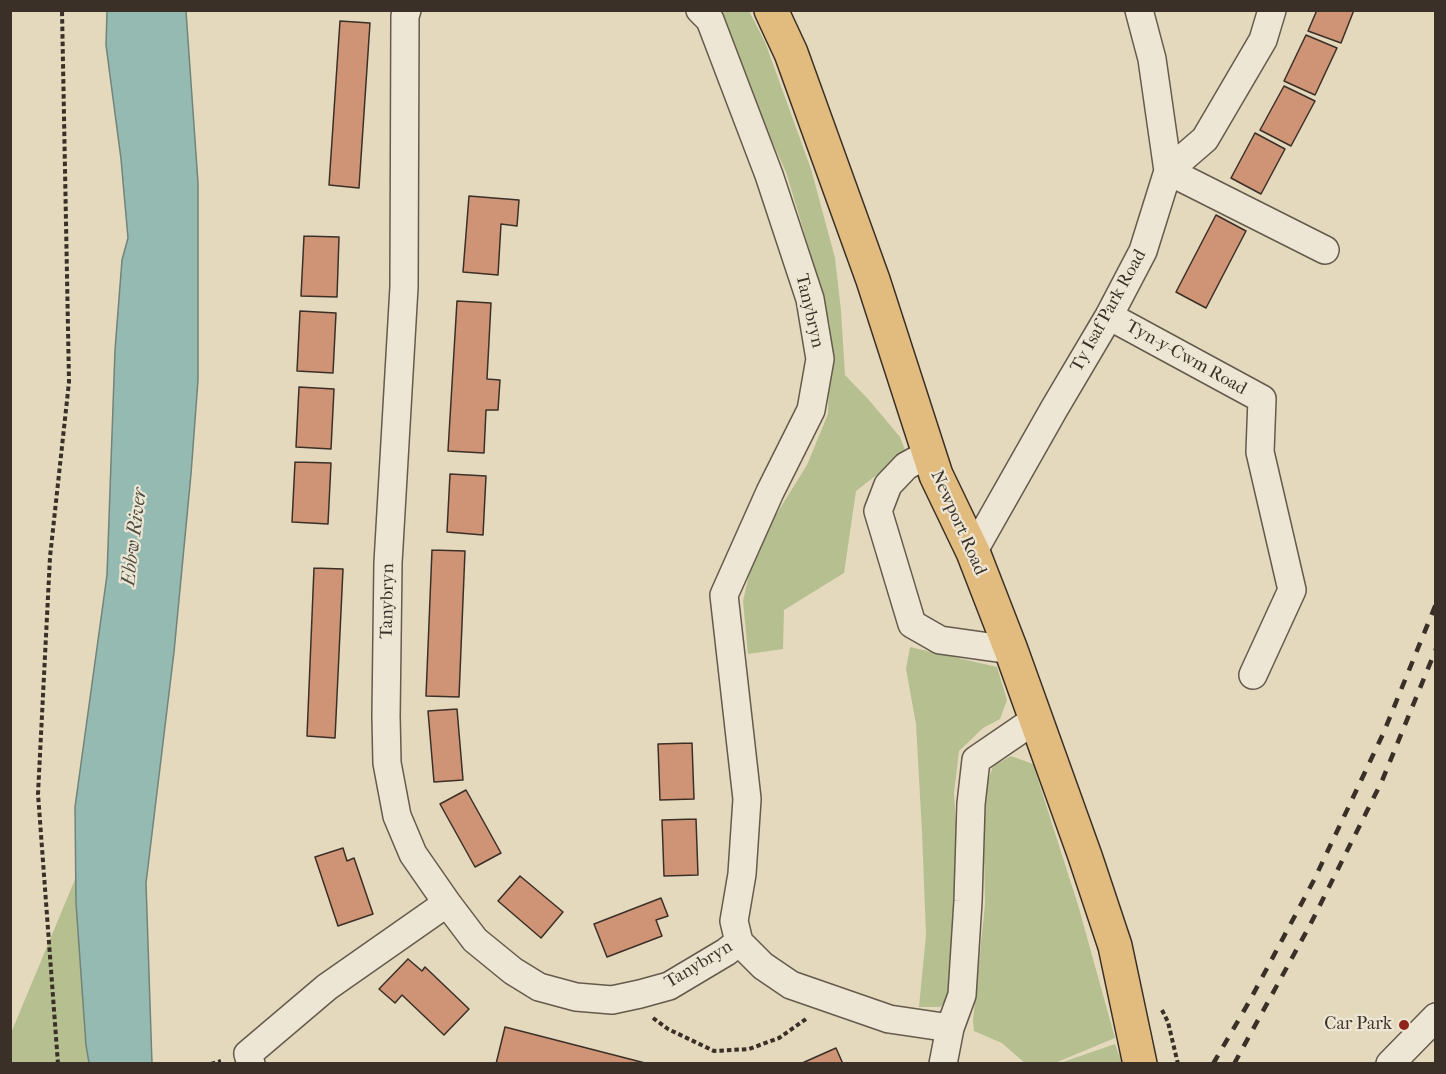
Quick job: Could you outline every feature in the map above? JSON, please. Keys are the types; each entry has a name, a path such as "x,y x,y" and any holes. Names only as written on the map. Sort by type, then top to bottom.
{"main road":[{"name":"Newport Road","path":"771,10 791,53 873,280 936,476 974,552 1085,856 1115,946 1138,1051"}],"street":[{"name":"Tanybryn","path":"406,10 404,287 388,563 386,717 387,763 397,816 413,854 476,940 513,971 539,987 576,997 612,1000 669,986 739,942 734,921 742,874 747,799 724,595 770,492 811,410 820,359 810,299 769,175 710,20 700,10"},
{"path":"1139,10 1152,59 1168,171"},
{"path":"1168,171 1205,139 1263,40 1272,10"},
{"path":"1168,171 1325,250"},
{"name":"Ty Isaf Park Road","path":"974,552 1143,252 1168,171"},
{"name":"Tyn-y-Cwm Road","path":"1109,316 1262,399 1260,452 1292,590 1253,675"},
{"path":"928,454 906,466 888,485 878,511 912,624 940,640 1011,650"},
{"path":"943,1064 950,1028 962,995 971,804 976,760 1036,719"},
{"path":"251,1064 248,1054 318,994 447,903"},
{"path":"739,942 763,966 791,985 889,1019 950,1028"},
{"path":"1390,1064 1436,1017"}],"path":[{"path":"58,1064 38,794 50,557 69,382 62,10"},
{"path":"622,998 668,1029 714,1051 748,1049 779,1038 813,1014 826,998"}],"green space":[{"path":"712,11 749,11 765,42 811,169 835,258 845,375 900,437 906,452 856,491 844,573 784,610 783,649 748,654 743,601 751,566 774,518 807,465 828,414 830,326 786,172"},
{"path":"910,647 997,667 1007,700 1000,719 983,728 959,751 954,793 959,876 951,996 940,1007 919,1007 926,935 916,724 906,669"},
{"path":"1011,756 1033,764 1078,905 1115,1038 1055,1063 1026,1064 1002,1043 974,1031 973,1021 985,904 983,797 993,766"},
{"path":"106,805 112,1063 11,1064 11,1033"},
{"path":"1115,1044 1122,1063 1060,1063"}],"water":[{"name":"Ebbw River","path":"107,11 186,11 198,183 198,380 174,652 146,883 152,1064 89,1063 76,903 75,807 107,575 115,350 122,260 128,238 121,159 106,45"}],"building":[{"path":"1317,10 1354,10 1341,43 1308,31"},
{"path":"340,21 370,23 359,188 329,185"},
{"path":"1306,35 1337,48 1315,95 1284,81"},
{"path":"1284,86 1315,101 1291,146 1260,130"},
{"path":"1255,133 1285,149 1261,194 1231,178"},
{"path":"469,196 519,200 517,226 501,224 498,275 463,272"},
{"path":"1216,215 1246,231 1206,308 1176,292"},
{"path":"304,236 339,237 337,297 301,296"},
{"path":"457,301 491,303 487,379 500,380 498,410 486,410 484,453 448,451"},
{"path":"300,311 336,313 333,373 297,371"},
{"path":"299,387 334,389 331,449 296,447"},
{"path":"295,462 331,463 328,524 292,522"},
{"path":"450,474 486,476 483,535 447,532"},
{"path":"432,550 465,551 459,697 426,696"},
{"path":"314,568 343,569 335,738 307,736"},
{"path":"457,709 463,780 434,782 428,711"},
{"path":"692,743 694,799 660,800 658,744"},
{"path":"466,790 501,853 475,867 440,804"},
{"path":"696,819 698,875 664,876 662,820"},
{"path":"343,848 347,861 354,858 373,914 338,926 315,857"},
{"path":"520,876 563,912 541,938 498,901"},
{"path":"661,898 668,916 656,920 662,936 607,957 594,924"},
{"path":"408,959 422,971 425,967 469,1009 444,1035 402,995 395,1003 379,989"},
{"path":"505,1027 645,1063 496,1064"},
{"path":"836,1048 843,1064 800,1064"}],"railway":[{"path":"1213,1064 1314,880 1383,734 1436,604"},
{"path":"1234,1064 1310,925 1382,781 1436,649"}],"place":[{"name":"Car Park","path":"1404,1025"}]}
